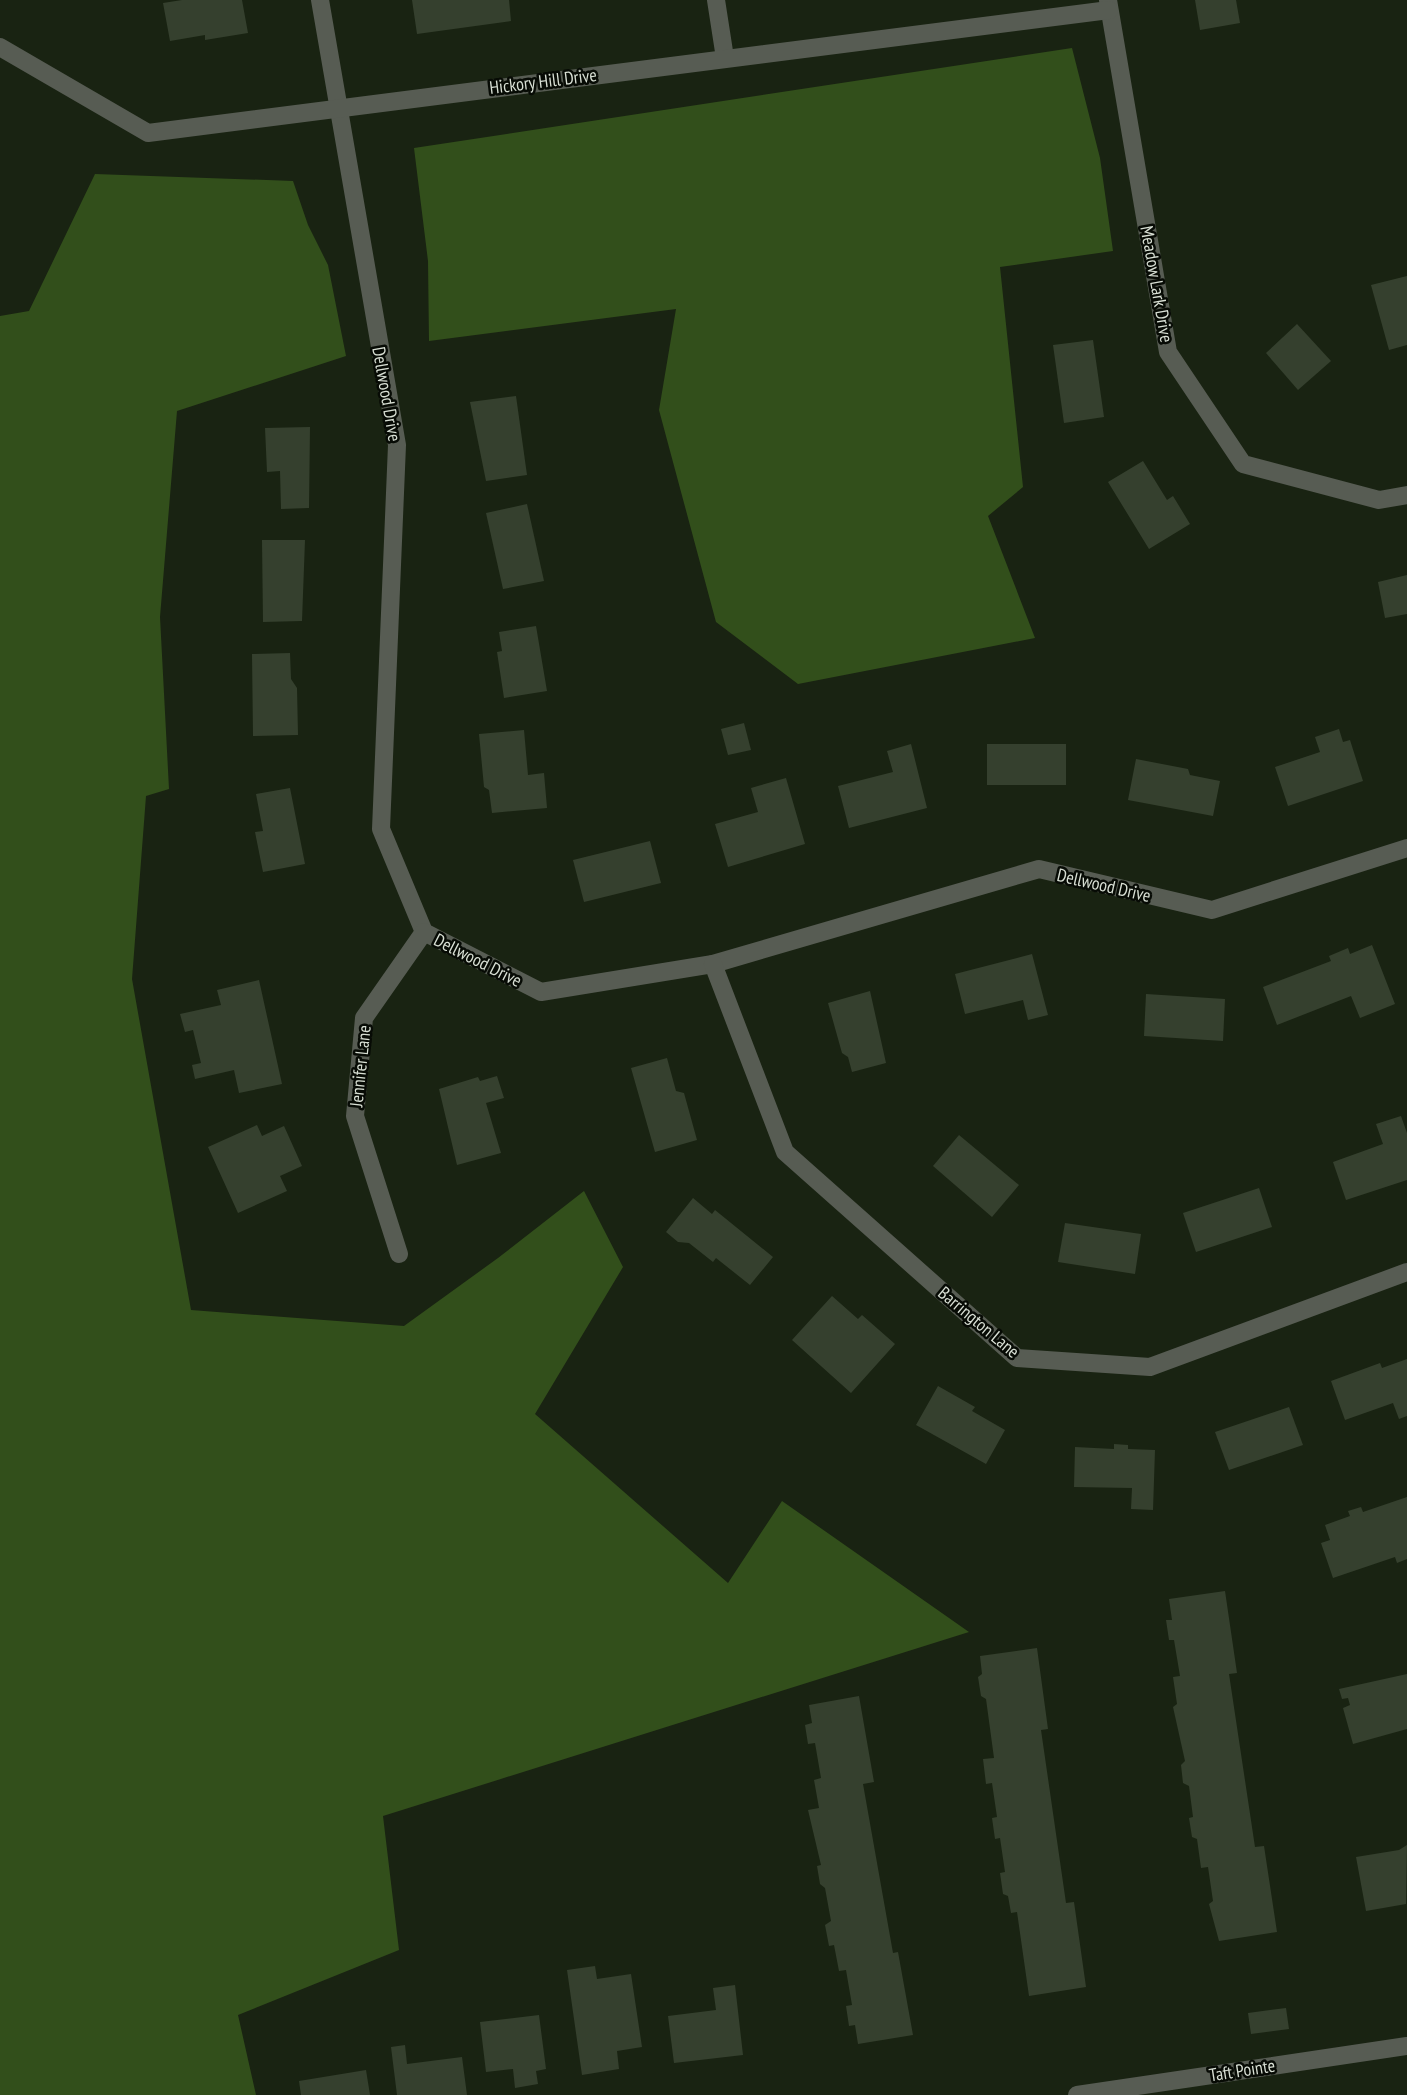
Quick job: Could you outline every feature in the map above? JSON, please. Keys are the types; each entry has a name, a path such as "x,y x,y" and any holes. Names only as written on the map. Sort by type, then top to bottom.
{"street":[{"name":"Dellwood Drive","path":"320,0 397,445 381,829 424,932 541,992 713,964 1039,869 1212,910 1407,848"},
{"path":"716,0 725,58"},
{"name":"Hickory Hill Drive","path":"0,47 148,133 1109,5"},
{"name":"Meadow Lark Drive","path":"1109,5 1168,352 1243,464 1379,500 1407,495"},
{"name":"Jennifer Lane","path":"399,1254 355,1116 364,1018 424,932"},
{"name":"Barrington Lane","path":"713,964 785,1152 1017,1358 1150,1367 1407,1272"},
{"name":"Taft Pointe","path":"1077,2095 1407,2046"}],"green space":[{"path":"1072,48 1100,158 1113,251 1000,267 1023,487 988,516 1035,638 798,684 716,622 659,410 676,309 429,341 428,261 414,148"},
{"path":"95,174 293,181 308,225 328,265 346,356 177,411 160,617 169,789 146,796 132,979 191,1310 404,1326 584,1191 623,1267 535,1414 728,1583 782,1501 969,1632 383,1816 399,1950 238,2015 256,2095 0,2095 0,316 29,311"}],"building":[{"path":"182,0 242,0 248,33 205,40 205,35 170,41 163,3"},
{"path":"412,0 509,0 511,21 417,34"},
{"path":"1195,0 1236,0 1240,23 1200,30"},
{"path":"1407,276 1407,345 1389,350 1371,285"},
{"path":"1297,324 1331,361 1298,390 1266,353"},
{"path":"1093,340 1104,417 1064,423 1053,345"},
{"path":"516,396 527,475 486,481 470,402"},
{"path":"310,427 309,508 281,509 280,471 267,472 265,428"},
{"path":"1143,461 1167,500 1173,496 1190,524 1149,549 1108,482"},
{"path":"527,504 544,581 503,589 486,513"},
{"path":"262,540 305,540 302,621 263,622"},
{"path":"1407,575 1407,614 1385,618 1378,582"},
{"path":"536,626 547,691 504,698 497,652 502,651 499,632"},
{"path":"290,653 291,679 297,688 298,735 253,736 252,654"},
{"path":"744,723 751,750 728,755 721,729"},
{"path":"1339,729 1343,742 1350,740 1363,781 1288,806 1275,767 1320,752 1315,737"},
{"path":"524,730 528,775 544,773 547,808 492,813 489,790 484,787 479,734"},
{"path":"911,744 927,808 849,828 838,786 893,772 887,751"},
{"path":"987,744 1066,744 1066,785 987,785"},
{"path":"1136,759 1188,769 1190,775 1220,781 1213,816 1128,800"},
{"path":"786,778 805,844 728,867 715,824 758,812 751,788"},
{"path":"290,788 305,864 263,872 255,832 263,831 256,794"},
{"path":"650,841 661,883 584,902 573,860"},
{"path":"1372,945 1395,1004 1360,1018 1351,996 1277,1025 1263,987 1331,961 1329,956 1348,948 1350,954"},
{"path":"1032,954 1048,1015 1028,1020 1023,1000 965,1014 955,974"},
{"path":"259,980 282,1084 239,1093 234,1070 195,1079 192,1065 201,1063 193,1030 185,1032 180,1014 221,1005 217,990"},
{"path":"870,991 886,1063 852,1072 848,1057 842,1053 828,1003"},
{"path":"1146,994 1225,999 1223,1041 1144,1036"},
{"path":"667,1058 676,1091 684,1093 697,1140 655,1152 631,1068"},
{"path":"497,1076 504,1098 486,1103 501,1153 457,1165 439,1089 478,1077 480,1081"},
{"path":"1401,1116 1407,1133 1407,1180 1346,1200 1333,1162 1383,1144 1376,1124"},
{"path":"257,1125 262,1136 284,1126 302,1166 280,1176 287,1191 238,1213 208,1147"},
{"path":"959,1135 1019,1185 992,1217 933,1166"},
{"path":"1259,1188 1272,1227 1196,1252 1183,1213"},
{"path":"693,1198 712,1214 715,1210 773,1257 750,1285 716,1258 713,1262 689,1243 678,1242 666,1232"},
{"path":"1065,1223 1141,1234 1135,1274 1058,1262"},
{"path":"832,1296 858,1319 862,1315 895,1344 851,1393 792,1340"},
{"path":"1407,1359 1407,1416 1399,1419 1393,1403 1345,1420 1331,1381 1380,1363 1382,1368"},
{"path":"938,1386 975,1407 972,1411 1005,1430 986,1464 916,1425"},
{"path":"1289,1407 1303,1445 1229,1470 1215,1432"},
{"path":"1114,1444 1128,1445 1128,1449 1155,1450 1153,1510 1131,1509 1132,1488 1074,1487 1075,1447 1114,1449"},
{"path":"1407,1497 1407,1559 1397,1563 1395,1557 1333,1578 1321,1543 1330,1540 1325,1525 1350,1516 1348,1511 1361,1507 1363,1512"},
{"path":"1225,1591 1237,1673 1229,1674 1255,1847 1264,1846 1277,1932 1219,1941 1209,1904 1213,1901 1208,1867 1201,1868 1197,1839 1192,1837 1189,1818 1193,1817 1189,1786 1183,1783 1181,1765 1185,1761 1173,1707 1177,1704 1173,1677 1180,1676 1174,1640 1169,1640 1166,1620 1172,1620 1169,1599"},
{"path":"1037,1648 1048,1729 1041,1730 1066,1903 1074,1902 1086,1987 1029,1996 1017,1912 1011,1913 1008,1896 1003,1894 1000,1873 1005,1872 1000,1838 995,1839 992,1818 997,1817 992,1783 986,1784 983,1759 994,1758 986,1699 981,1696 978,1677 982,1674 980,1656"},
{"path":"1407,1674 1407,1729 1353,1744 1343,1708 1350,1705 1348,1698 1342,1699 1339,1689"},
{"path":"859,1696 874,1782 863,1784 893,1953 898,1952 913,2035 858,2044 855,2025 849,2026 846,2006 852,2005 846,1970 839,1971 834,1945 829,1946 825,1925 831,1921 825,1888 820,1884 817,1866 821,1865 808,1810 819,1808 814,1780 821,1778 815,1743 808,1744 805,1725 812,1723 809,1705"},
{"path":"1407,1845 1406,1904 1366,1911 1356,1857 1399,1850"},
{"path":"595,1966 597,1979 631,1974 642,2047 617,2051 619,2069 582,2075 567,1970"},
{"path":"735,1985 743,2055 674,2063 668,2016 716,2010 713,1988"},
{"path":"1286,2008 1289,2029 1251,2034 1248,2013"},
{"path":"539,2015 546,2069 536,2071 538,2084 515,2088 513,2069 486,2072 480,2022"},
{"path":"405,2045 407,2064 462,2057 467,2095 397,2095 391,2047"},
{"path":"366,2070 370,2095 301,2095 299,2081"}]}
